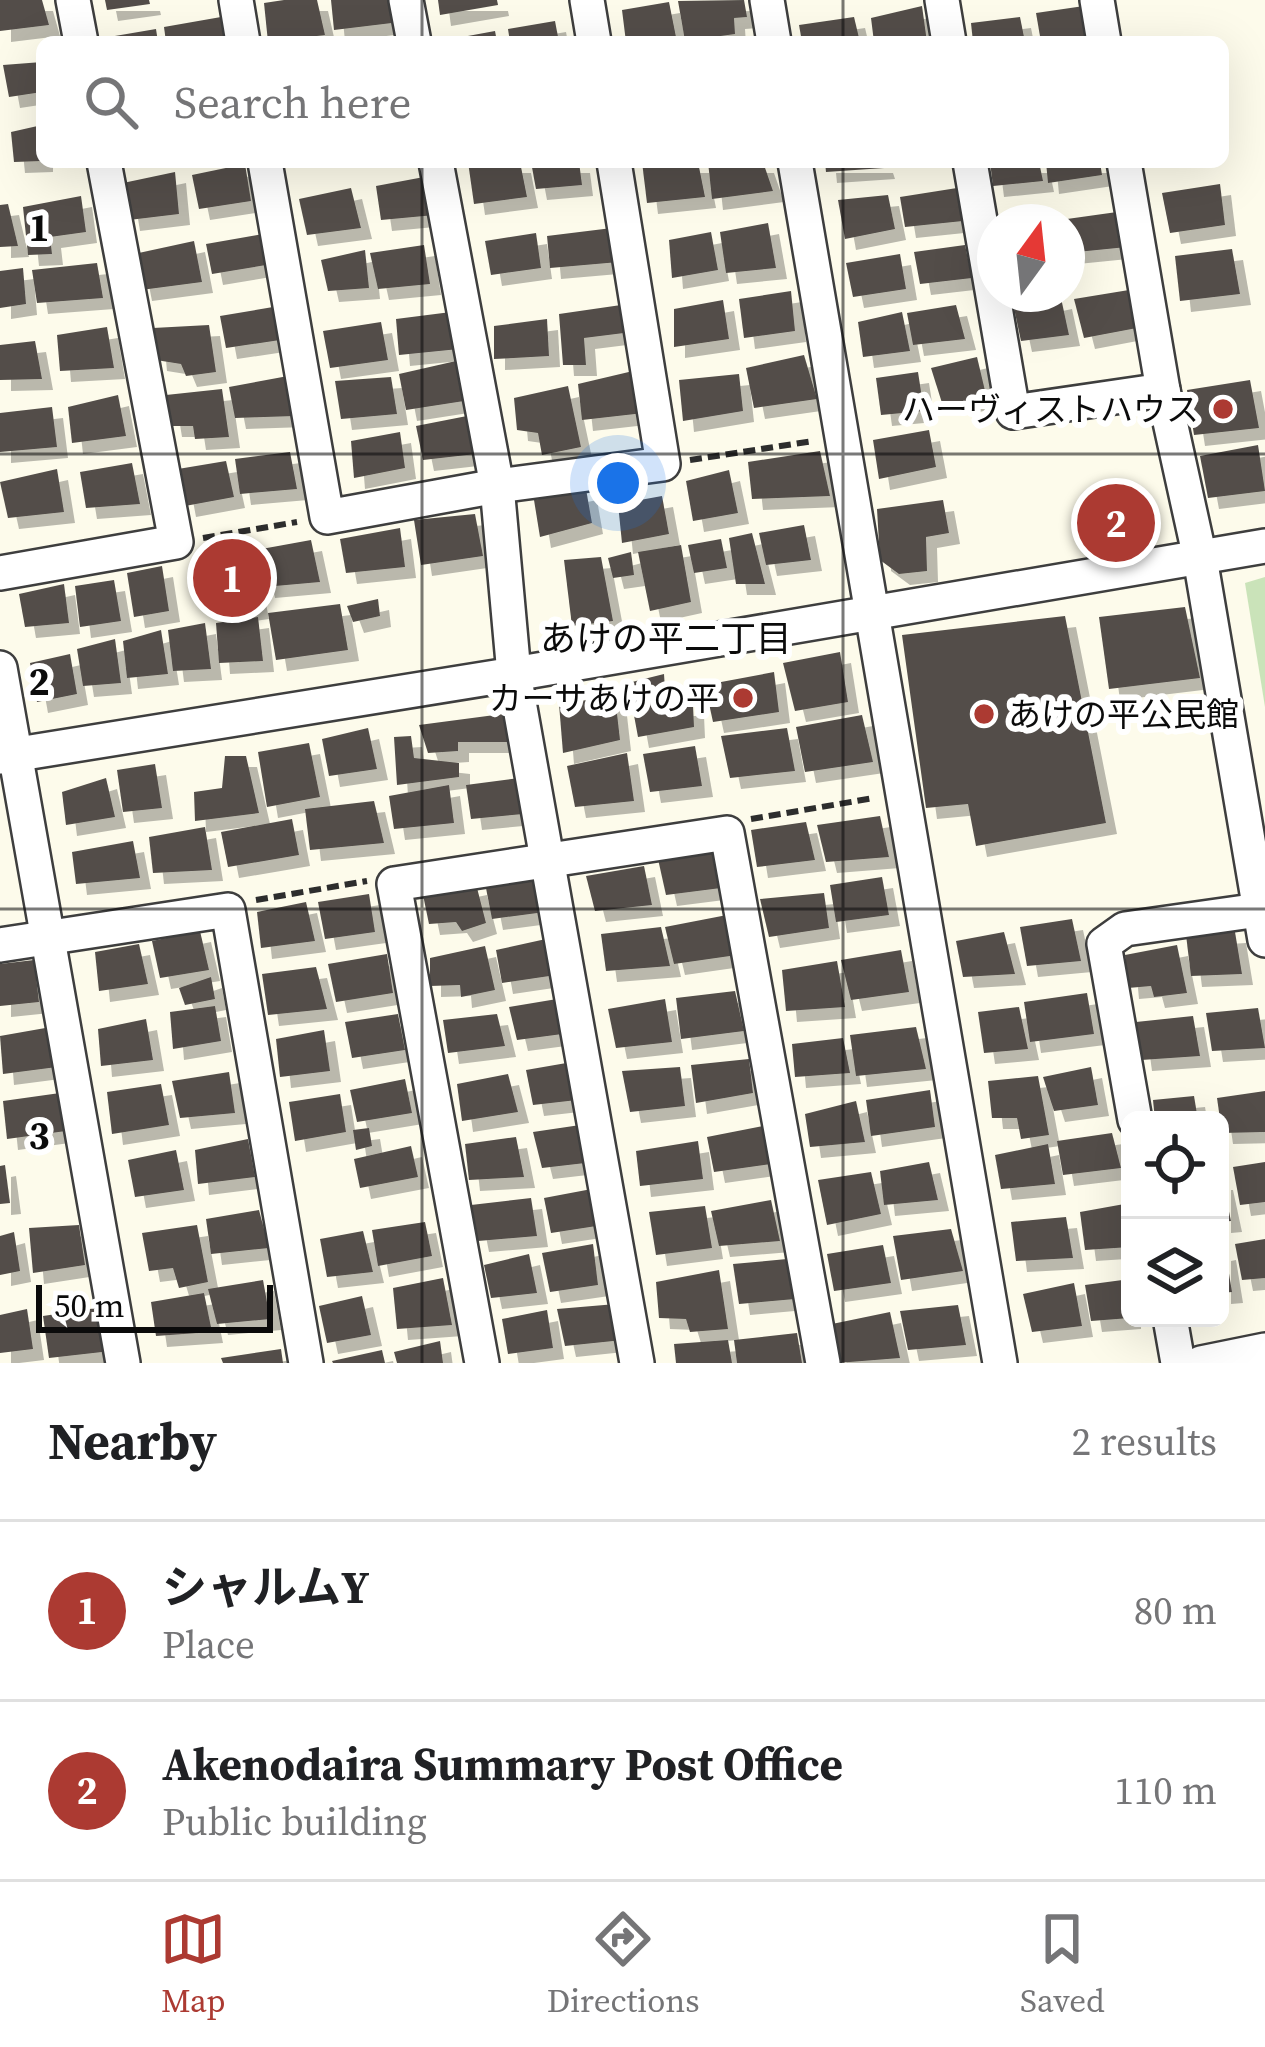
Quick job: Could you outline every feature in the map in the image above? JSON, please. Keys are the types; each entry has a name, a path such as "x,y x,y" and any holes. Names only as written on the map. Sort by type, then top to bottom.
{"street":[{"path":"73,0 80,36"},
{"path":"236,0 242,36"},
{"path":"406,0 413,36"},
{"path":"587,0 593,36"},
{"path":"767,0 773,36"},
{"path":"942,0 949,36"},
{"path":"1097,0 1103,36"},
{"path":"0,573 176,542 105,168"},
{"path":"266,168 327,517 497,486 663,464 615,168"},
{"path":"437,168 497,486 514,674 637,1363"},
{"path":"797,168 1000,1363"},
{"path":"971,168 1013,412 1162,389"},
{"path":"1125,168 1162,389 1200,558 1262,925 1125,929 1104,944 1133,1111"},
{"path":"7,756 1265,546"},
{"path":"0,668 7,756 48,938 123,1363"},
{"path":"482,1363 394,884 727,832 823,1363"},
{"path":"0,945 228,910 306,1363"},
{"path":"1172,1327 1178,1363"},
{"path":"1202,1363 1265,1350"}],"path":[{"path":"663,464 844,437"},
{"path":"176,542 327,517"},
{"path":"727,832 746,820 905,792"},
{"path":"228,910 372,880 394,884"}],"green space":[{"path":"1265,577 1265,707 1245,583"}],"building":[{"path":"0,0 42,0 49,25 0,31"},
{"path":"105,0 149,0 150,4 107,10"},
{"path":"317,0 325,35 267,36 264,3"},
{"path":"331,0 388,0 392,23 334,30"},
{"path":"438,0 497,0 498,5 440,15"},
{"path":"744,0 747,17 734,18 735,34 684,36 678,1"},
{"path":"669,2 676,36 625,36 622,10"},
{"path":"922,6 926,36 873,36 871,18"},
{"path":"1084,6 1088,36 1040,36 1036,13"},
{"path":"221,17 224,36 165,36 164,27"},
{"path":"854,17 859,36 801,36 799,25"},
{"path":"1020,17 1024,36 972,36 971,23"},
{"path":"555,21 558,36 509,36 508,29"},
{"path":"156,29 157,36 115,36"},
{"path":"36,62 36,93 9,97 3,65"},
{"path":"36,126 36,161 14,162 11,132"},
{"path":"246,168 251,201 199,209 192,175"},
{"path":"469,168 521,168 527,197 474,204"},
{"path":"532,168 580,168 582,185 536,189"},
{"path":"643,168 699,168 705,197 647,203"},
{"path":"709,168 765,168 773,191 712,199"},
{"path":"826,168 884,168 826,172"},
{"path":"991,168 1040,168 1043,181 993,186"},
{"path":"1047,168 1101,168 1102,175 1048,183"},
{"path":"175,172 179,214 129,220 123,183"},
{"path":"424,177 435,215 381,220 376,186"},
{"path":"1220,184 1225,225 1170,233 1162,193"},
{"path":"351,188 361,228 307,235 299,199"},
{"path":"957,188 963,221 905,227 900,197"},
{"path":"888,195 895,229 845,239 838,200"},
{"path":"81,196 86,232 50,237 52,254 28,255 23,207"},
{"path":"8,204 18,246 0,247 0,205"},
{"path":"1117,212 1127,247 1085,251 1085,216"},
{"path":"768,223 776,268 726,273 720,232"},
{"path":"612,228 619,262 550,268 547,236"},
{"path":"711,232 718,270 672,278 669,240"},
{"path":"536,233 541,268 491,275 485,241"},
{"path":"263,234 266,265 212,274 206,244"},
{"path":"194,241 202,282 141,290 134,254"},
{"path":"424,245 430,284 378,289 370,253"},
{"path":"965,245 972,278 920,284 914,252"},
{"path":"1232,249 1240,294 1180,301 1175,256"},
{"path":"365,250 369,288 328,291 321,260"},
{"path":"900,254 906,289 853,297 846,263"},
{"path":"97,263 103,298 37,303 32,270"},
{"path":"23,268 26,304 0,308 0,271"},
{"path":"1129,290 1137,328 1084,338 1077,312 1085,312 1085,297"},
{"path":"791,291 795,331 744,338 739,299"},
{"path":"723,300 729,339 674,347 674,309"},
{"path":"621,305 624,333 584,338 586,365 563,365 559,314"},
{"path":"956,305 965,339 913,345 907,313"},
{"path":"273,307 280,340 226,348 220,316"},
{"path":"451,312 459,349 399,355 396,319"},
{"path":"902,312 910,351 863,357 858,322"},
{"path":"1015,312 1064,312 1069,335 1021,341"},
{"path":"547,319 549,356 494,359 494,326"},
{"path":"381,322 388,360 330,368 323,331"},
{"path":"209,325 216,372 186,376 181,364 156,360 153,328"},
{"path":"107,327 114,368 60,371 57,335"},
{"path":"35,341 42,379 0,380 0,345"},
{"path":"804,355 817,399 754,408 746,368"},
{"path":"977,357 987,399 942,403 931,368"},
{"path":"456,361 464,401 406,410 399,374"},
{"path":"633,371 644,413 582,420 578,384"},
{"path":"918,372 924,411 881,415 876,378"},
{"path":"739,374 743,411 683,421 679,380"},
{"path":"288,376 295,416 235,418 229,387"},
{"path":"391,377 397,414 341,419 335,381"},
{"name":"ハーヴィストハウス","path":"1250,380 1259,428 1194,435 1187,390"},
{"path":"568,386 581,447 542,455 538,433 517,430 514,398"},
{"path":"222,389 229,437 195,439 193,426 171,426 166,395"},
{"path":"118,395 126,436 72,443 68,407"},
{"path":"52,407 57,447 0,452 0,413"},
{"path":"467,416 476,454 423,460 416,426"},
{"path":"929,430 936,467 879,479 873,440"},
{"path":"400,432 405,468 354,478 351,441"},
{"path":"1258,445 1265,491 1208,498 1200,456"},
{"path":"820,451 830,496 752,499 748,462"},
{"path":"290,452 297,489 240,494 235,459"},
{"path":"226,461 234,497 185,506 178,469"},
{"path":"132,463 140,504 86,508 80,472"},
{"path":"57,469 64,512 8,518 0,482"},
{"path":"729,470 738,513 693,521 686,481"},
{"path":"1129,487 1139,533 1107,535 1097,494"},
{"path":"586,489 592,523 540,537 534,500"},
{"path":"662,496 669,534 622,543 618,504"},
{"path":"943,500 949,533 926,537 927,571 899,574 880,560 877,509"},
{"path":"475,514 483,556 421,565 414,520"},
{"path":"804,525 811,560 766,565 759,533"},
{"path":"400,528 405,567 346,573 340,539"},
{"path":"752,533 765,584 736,584 729,538"},
{"path":"721,539 727,568 694,573 688,545"},
{"path":"311,540 320,582 264,587 256,550"},
{"path":"245,542 258,608 217,614 208,548"},
{"path":"681,545 691,602 650,611 638,552"},
{"path":"631,552 634,575 613,578 608,558"},
{"path":"601,557 613,621 572,626 564,560"},
{"path":"162,566 169,611 134,617 127,573"},
{"path":"114,580 121,621 80,627 75,586"},
{"path":"64,584 69,623 25,627 19,594"},
{"path":"378,599 380,616 353,622 347,606"},
{"path":"340,604 348,650 276,660 268,613"},
{"path":"1185,607 1200,678 1109,689 1099,617"},
{"path":"1065,616 1106,823 976,846 968,804 926,808 902,635"},
{"path":"258,617 263,661 219,663 216,623"},
{"path":"205,623 211,669 173,671 168,630"},
{"path":"161,630 168,674 127,678 123,641"},
{"path":"115,639 121,683 83,686 77,649"},
{"path":"840,652 848,702 795,711 783,663"},
{"path":"70,654 77,694 37,702 30,663"},
{"name":"カーサあけの平","path":"774,672 779,712 713,722 705,685"},
{"path":"664,674 666,705 693,705 694,727 638,737 628,683"},
{"path":"615,696 620,740 563,753 559,704"},
{"path":"517,712 520,742 458,742 458,751 428,753 419,725"},
{"path":"862,715 873,762 805,772 796,727"},
{"path":"368,728 377,769 329,776 322,739"},
{"path":"787,728 795,771 730,778 721,736"},
{"path":"411,736 414,758 459,763 459,777 397,785 394,737"},
{"path":"309,743 320,797 267,807 258,752"},
{"path":"695,746 702,786 650,792 643,754"},
{"path":"627,753 634,801 575,807 567,766"},
{"path":"225,756 246,756 259,813 195,821 194,792 222,788"},
{"path":"155,764 162,808 123,812 117,770"},
{"path":"527,777 534,813 471,819 466,785"},
{"path":"106,778 115,817 66,825 62,792"},
{"path":"449,785 454,823 394,829 389,796"},
{"path":"374,801 384,843 310,850 305,809"},
{"path":"880,816 889,857 826,862 817,825"},
{"path":"292,819 299,855 228,867 221,832"},
{"path":"806,822 815,860 757,867 751,830"},
{"path":"205,827 212,870 153,873 149,837"},
{"path":"133,841 140,878 76,884 72,852"},
{"path":"714,852 721,888 666,895 658,859"},
{"path":"644,866 652,905 595,911 586,876"},
{"path":"535,875 545,912 492,919 485,883"},
{"path":"882,877 889,915 836,922 830,885"},
{"path":"476,884 486,923 462,931 456,922 429,924 423,895"},
{"path":"824,893 829,928 769,937 760,899"},
{"path":"369,894 375,932 325,939 318,902"},
{"path":"306,902 315,941 261,948 257,912"},
{"path":"727,915 737,955 674,964 665,927"},
{"path":"1072,919 1081,961 1027,966 1020,927"},
{"path":"661,927 670,966 606,971 601,934"},
{"path":"200,931 209,970 160,978 152,941"},
{"path":"1004,932 1015,974 963,977 956,941"},
{"path":"1235,932 1242,974 1191,976 1186,935"},
{"path":"555,937 563,974 502,983 496,950"},
{"path":"139,944 148,984 99,991 95,952"},
{"path":"1177,945 1187,993 1154,997 1151,986 1128,988 1125,955"},
{"path":"485,946 495,990 461,997 460,985 430,986 430,958"},
{"path":"901,950 909,992 851,1000 841,960"},
{"path":"387,954 393,993 336,1002 328,964"},
{"path":"34,960 39,1002 0,1006 0,964"},
{"path":"837,961 845,1007 786,1011 782,970"},
{"path":"316,967 327,1009 268,1015 262,974"},
{"path":"211,977 215,999 185,1005 179,988"},
{"path":"735,991 744,1031 681,1039 676,998"},
{"path":"1087,993 1094,1034 1030,1042 1024,1002"},
{"path":"563,998 570,1033 517,1040 509,1007"},
{"path":"665,999 672,1042 616,1048 608,1009"},
{"path":"215,1006 221,1041 173,1049 170,1012"},
{"path":"1019,1007 1028,1049 984,1053 978,1012"},
{"path":"1258,1008 1265,1048 1212,1051 1206,1013"},
{"path":"398,1014 405,1050 352,1058 345,1022"},
{"path":"497,1014 505,1046 448,1053 443,1020"},
{"path":"1193,1016 1200,1056 1141,1060 1136,1022"},
{"path":"146,1019 153,1060 101,1066 98,1029"},
{"path":"51,1027 57,1067 3,1074 0,1036"},
{"path":"916,1027 926,1069 856,1076 850,1035"},
{"path":"324,1030 330,1071 280,1077 276,1039"},
{"path":"843,1038 850,1073 795,1077 792,1044"},
{"path":"749,1059 753,1093 696,1103 691,1065"},
{"path":"578,1061 586,1099 533,1105 526,1070"},
{"path":"680,1067 685,1106 630,1112 622,1071"},
{"path":"1091,1067 1098,1105 1054,1111 1043,1077"},
{"path":"229,1072 235,1113 180,1118 172,1081"},
{"path":"508,1074 518,1112 462,1121 457,1084"},
{"path":"1038,1076 1049,1135 1021,1139 1017,1118 992,1118 988,1081"},
{"path":"405,1079 412,1113 357,1122 350,1090"},
{"path":"161,1084 169,1125 112,1134 107,1092"},
{"path":"930,1090 935,1127 871,1136 866,1100"},
{"path":"1265,1091 1265,1132 1229,1133 1229,1111 1219,1111 1217,1098"},
{"path":"60,1093 66,1131 7,1139 3,1101"},
{"path":"340,1094 346,1132 295,1141 289,1102"},
{"path":"1194,1096 1196,1111 1154,1111 1153,1100"},
{"path":"856,1101 865,1142 810,1147 805,1114"},
{"path":"587,1124 594,1162 542,1168 533,1132"},
{"path":"763,1126 771,1164 714,1172 707,1137"},
{"path":"369,1128 372,1146 356,1150 353,1130"},
{"path":"1112,1133 1121,1168 1063,1175 1057,1141"},
{"path":"516,1137 524,1177 469,1180 465,1144"},
{"path":"248,1139 255,1177 198,1184 195,1150"},
{"path":"698,1141 703,1179 640,1186 636,1151"},
{"path":"1048,1144 1055,1184 1001,1189 995,1155"},
{"path":"411,1146 418,1177 360,1188 354,1159"},
{"path":"176,1150 184,1190 135,1197 128,1160"},
{"path":"929,1162 938,1200 884,1205 880,1171"},
{"path":"1265,1162 1265,1202 1240,1205 1233,1167"},
{"path":"5,1165 10,1203 0,1204 0,1166"},
{"path":"871,1172 881,1214 827,1225 818,1180"},
{"path":"597,1188 603,1225 551,1233 544,1198"},
{"path":"531,1198 537,1236 478,1241 471,1205"},
{"path":"771,1200 780,1241 719,1246 711,1211"},
{"path":"1121,1205 1121,1248 1085,1250 1080,1212"},
{"path":"705,1206 712,1248 656,1255 649,1212"},
{"path":"259,1210 269,1248 211,1254 206,1219"},
{"path":"1066,1217 1073,1258 1016,1261 1011,1222"},
{"path":"425,1222 432,1256 378,1266 372,1230"},
{"path":"79,1225 85,1265 33,1273 29,1228"},
{"path":"197,1225 208,1282 179,1288 173,1268 149,1271 142,1233"},
{"path":"951,1229 963,1271 901,1280 893,1236"},
{"path":"363,1231 373,1272 327,1277 320,1239"},
{"path":"14,1232 20,1271 0,1275 0,1236"},
{"path":"1265,1239 1265,1278 1242,1280 1235,1244"},
{"path":"593,1244 598,1285 550,1292 542,1253"},
{"path":"883,1245 891,1283 834,1291 827,1254"},
{"path":"529,1254 537,1293 491,1298 484,1265"},
{"path":"787,1259 795,1299 739,1304 733,1264"},
{"path":"719,1270 728,1329 690,1332 686,1319 659,1318 656,1282"},
{"path":"443,1278 452,1325 397,1329 393,1288"},
{"path":"263,1280 270,1319 217,1324 208,1289"},
{"path":"1121,1280 1121,1319 1091,1321 1085,1285"},
{"path":"1074,1283 1082,1326 1032,1332 1023,1294"},
{"path":"204,1293 212,1332 156,1336 151,1302"},
{"path":"362,1296 371,1335 327,1343 319,1306"},
{"path":"616,1304 623,1340 565,1346 557,1309"},
{"path":"958,1305 966,1345 908,1350 900,1311"},
{"path":"103,1307 111,1351 49,1358 43,1316"},
{"path":"27,1309 33,1349 0,1353 0,1315"},
{"path":"547,1310 553,1348 508,1354 502,1319"},
{"path":"890,1312 900,1358 837,1363 832,1324"},
{"path":"797,1333 802,1363 737,1363 734,1340"},
{"path":"728,1340 732,1363 676,1363 674,1344"},
{"path":"440,1341 443,1363 397,1363 394,1352"},
{"path":"281,1349 283,1363 223,1363 221,1358"},
{"path":"382,1350 385,1363 332,1361"}],"place":[{"name":"ハーヴィストハウス","path":"1223,409"},
{"name":"Akenodaira Summary Post Office","path":"1116,523"},
{"name":"シャルムY","path":"232,578"},
{"name":"カーサあけの平","path":"743,698"},
{"name":"あけの平公民館","path":"984,714"}],"district":[{"name":"あけの平二丁目","path":"666,638"}]}
